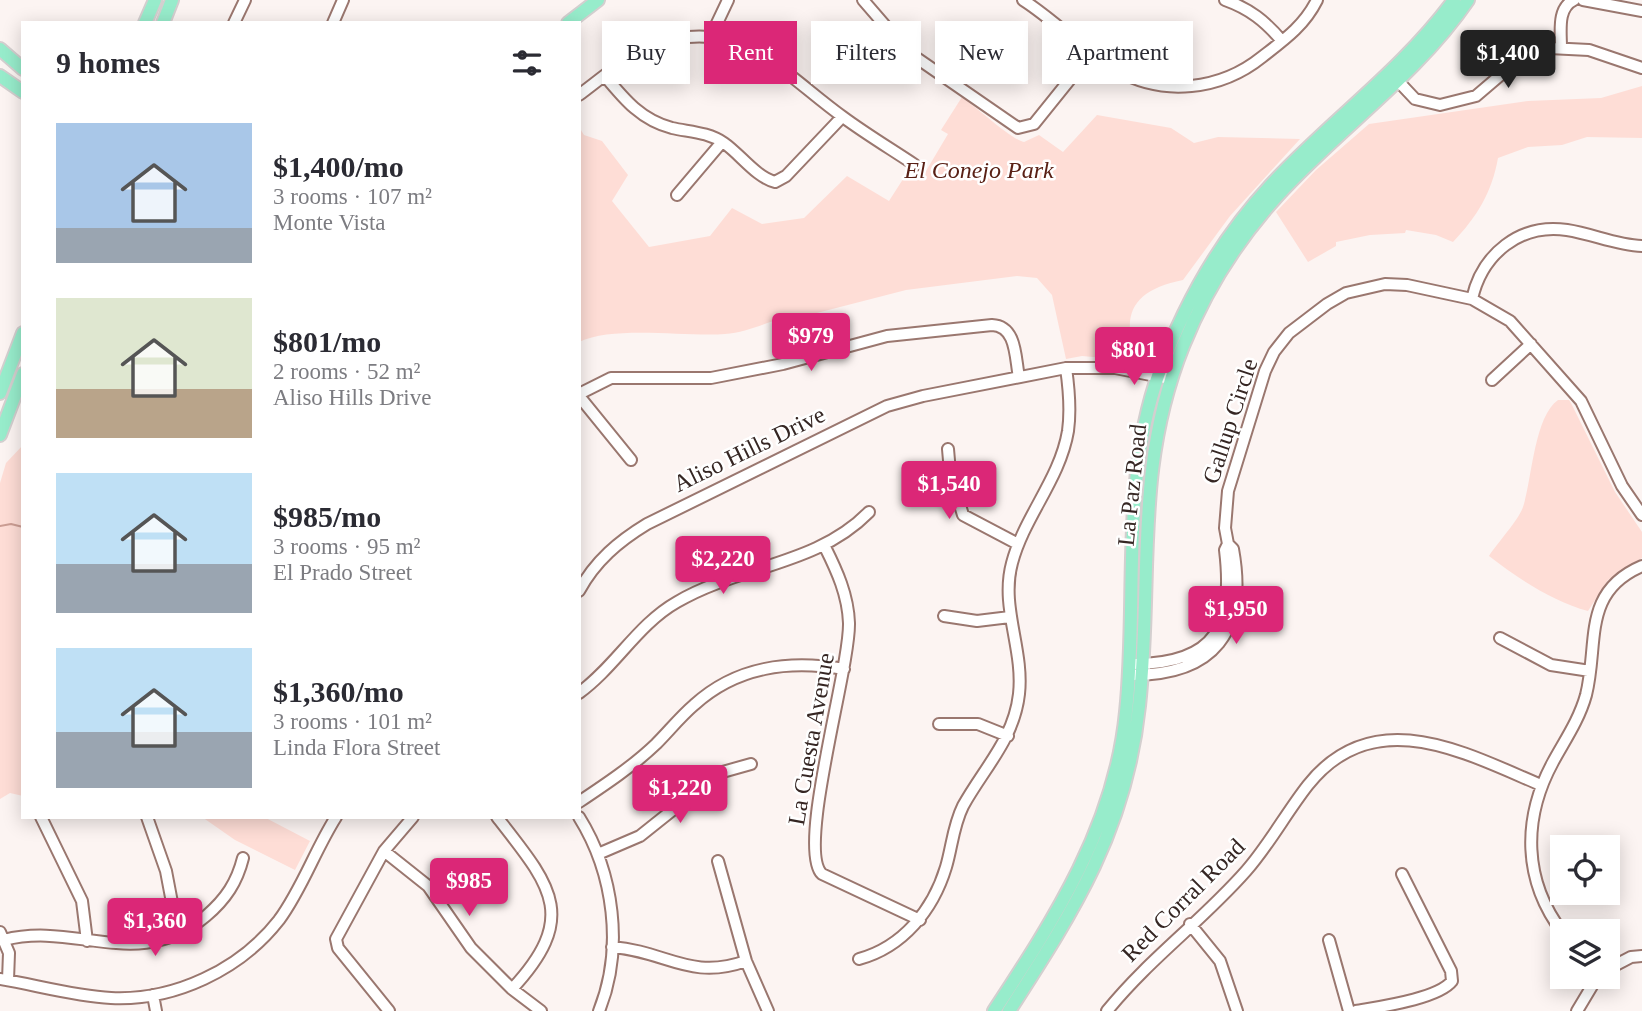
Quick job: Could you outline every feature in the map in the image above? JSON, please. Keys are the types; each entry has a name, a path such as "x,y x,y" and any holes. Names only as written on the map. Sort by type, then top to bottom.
{"main road":[{"path":"146,21 155,0"},
{"path":"164,21 172,0"},
{"path":"571,21 598,0"},
{"name":"La Paz Road","path":"1009,1011 1068,919 1103,850 1129,766 1135,669 1135,496 1145,429 1191,300 1238,224 1288,167 1405,59 1454,0"},
{"name":"La Paz Road","path":"1164,378 1209,293 1250,229 1294,179 1433,45 1468,0"},
{"path":"3,55 21,68"},
{"path":"0,76 21,91"},
{"path":"0,393 21,338"},
{"path":"0,435 21,379"},
{"name":"La Paz Road","path":"994,1011 1051,924 1092,845 1116,768 1135,669"}],"street":[{"path":"235,21 245,0"},
{"path":"334,21 344,0"},
{"path":"717,21 727,0"},
{"path":"863,0 908,52 1013,125 1024,129 1034,124 1066,84"},
{"path":"1023,0 1051,21"},
{"path":"1225,0 1247,8 1265,21 1282,41"},
{"path":"1155,84 1188,87 1230,77 1251,66 1298,29 1317,0"},
{"path":"1560,47 1562,13 1565,5 1574,0"},
{"path":"1583,0 1642,11"},
{"path":"1398,81 1415,99 1423,103 1451,103 1486,90 1506,70 1527,55 1560,47 1589,50 1642,68"},
{"path":"581,94 602,78"},
{"path":"797,79 842,117 915,165"},
{"path":"612,84 636,111 654,121 708,135 722,142 775,182 786,176 842,117"},
{"path":"677,195 722,142"},
{"path":"1472,299 1475,284 1488,260 1512,239 1528,233 1557,229 1628,246 1642,246"},
{"name":"Gallup Circle","path":"1135,669 1181,669 1194,663 1219,643 1235,614 1239,597 1233,549 1228,544 1225,509 1228,491 1265,371 1289,333 1327,304 1364,286 1407,285 1472,299 1510,321 1581,401 1622,486 1642,515"},
{"path":"581,394 611,378 711,378 783,365 887,336 992,325 1004,327 1011,334 1019,377"},
{"path":"1492,380 1531,344"},
{"path":"859,959 877,954 919,920 938,889 962,808 1008,736 1015,715 1020,671 1010,617 1009,578 1018,544 1056,468 1066,441 1070,414 1066,368"},
{"name":"Aliso Hills Drive","path":"581,588 603,557 636,531 856,420 923,396 1066,368 1115,368 1164,378"},
{"path":"581,398 631,460"},
{"path":"948,449 950,472 963,515 1018,544"},
{"path":"581,691 614,663 642,630 674,603 714,583 825,547 852,529 869,512"},
{"name":"La Cuesta Avenue","path":"825,547 846,597 849,642 817,807 814,864 822,874 919,920"},
{"path":"1554,919 1544,904 1532,869 1531,827 1541,785 1580,713 1590,671 1592,631 1602,601 1622,577 1642,566"},
{"path":"944,616 977,621 1010,617"},
{"path":"1500,638 1551,665 1590,671"},
{"path":"581,801 632,765 694,704 735,678 776,665 811,663 844,669"},
{"path":"939,724 978,724 1008,736"},
{"name":"Red Corral Road","path":"1107,1011 1144,967 1253,863 1309,784 1345,754 1370,744 1398,739 1420,740 1445,745 1541,785"},
{"path":"598,854 640,835 719,773 751,764"},
{"path":"42,819 82,901 87,941"},
{"path":"148,819 166,871 178,934"},
{"path":"243,858 237,880 225,897 196,924 178,934 138,945 36,934 2,936 11,967 4,979 111,998 153,995 211,976 260,941 279,919 335,819"},
{"path":"389,1011 338,948 335,939 384,851 411,819"},
{"path":"499,819 535,866 551,903 547,945 535,964 512,989"},
{"path":"580,819 598,854 610,898 612,947 599,1011"},
{"path":"384,851 428,886 471,947 512,989 541,1011"},
{"path":"718,861 746,961 768,1011"},
{"path":"1356,1011 1397,1004 1443,989 1452,981 1451,971 1402,874"},
{"path":"1190,924 1220,961 1237,1011"},
{"path":"1329,940 1349,1011"},
{"path":"612,947 647,952 704,970 726,968 746,961"},
{"path":"1620,964 1642,956"},
{"path":"1577,1011 1590,989"},
{"path":"153,995 156,1011"}],"green space":[{"path":"1642,86 1642,138 1587,137 1562,145 1528,147 1498,158 1492,182 1482,203 1453,242 1436,235 1406,230 1405,233 1370,235 1336,242 1336,246 1308,262 1276,212 1316,170 1369,124 1528,101 1601,98"},
{"name":"El Conejo Park","path":"962,97 1018,140 1024,142 1039,135 1063,152 1097,115 1171,128 1194,143 1218,137 1300,139 1230,216 1183,280 1152,290 1135,307 1130,330 1138,361 1082,356 1066,359 1052,295 1037,278 1017,276 906,290 809,315 788,317 736,333 611,334 581,341 581,130 584,135 602,141 628,175 612,201 649,247 710,236 732,208 762,224 804,218 847,176 889,201 905,176 913,179 923,176 948,134 941,130"},
{"path":"1558,400 1569,400 1571,403 1615,492 1642,532 1642,558 1608,580 1588,611 1562,602 1536,588 1489,556 1523,507 1539,434 1550,408"},
{"path":"21,447 21,796 10,793 0,799 0,483 6,463"},
{"path":"205,819 268,819 310,841 295,870 235,840"}],"waterway":[{"path":"0,526 11,524 21,526"}]}
